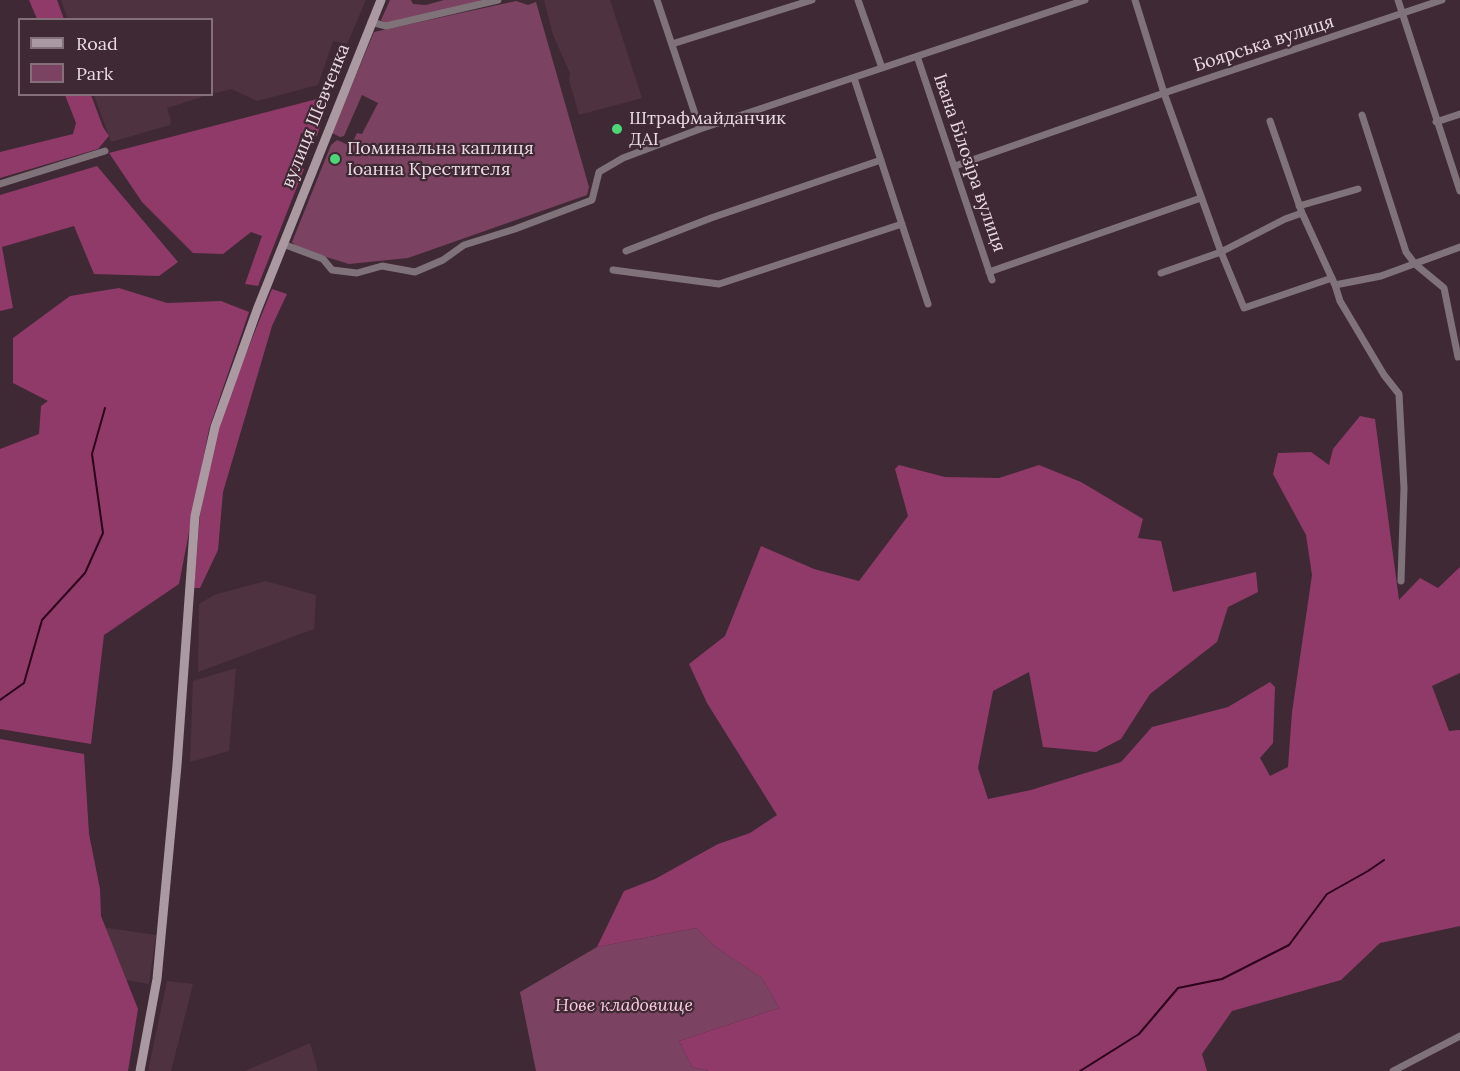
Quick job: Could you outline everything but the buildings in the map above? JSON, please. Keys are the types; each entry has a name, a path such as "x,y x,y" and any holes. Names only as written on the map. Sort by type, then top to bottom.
{"street":[{"name":"вулиця Шевченка","path":"140,1071 159,967 177,765 195,516 214,427 256,309 381,0"},
{"path":"371,22 386,26 498,0"},
{"path":"657,0 700,129"},
{"path":"672,44 812,0"},
{"path":"858,0 882,68"},
{"path":"283,244 323,259 332,270 357,273 382,266 415,272 443,260 464,245 515,229 592,200 599,172 623,158 700,129 1085,0"},
{"path":"1135,0 1164,93 1221,252 1244,308 1334,281 1381,276 1460,247"},
{"path":"1398,0 1460,191"},
{"name":"Боярська вулиця","path":"955,166 1442,0"},
{"name":"Івана Білозіра вулиця","path":"917,56 992,280"},
{"path":"854,78 928,304"},
{"path":"1436,122 1460,114"},
{"path":"1362,115 1406,252 1414,264 1444,288 1458,357"},
{"path":"1270,121 1300,210 1334,281 1340,301 1384,375 1399,394 1404,488 1401,581"},
{"path":"0,184 105,151"},
{"path":"626,251 711,218 881,160"},
{"path":"1161,273 1221,252 1300,210 1358,189"},
{"path":"989,272 1202,198"},
{"path":"613,270 719,284 902,224"},
{"path":"1393,1071 1460,1036"}],"shaded area":[{"path":"29,0 57,0 64,18 37,18"},
{"path":"61,0 366,0 347,44 333,41 318,85 257,101 231,89 213,94 213,18 68,18"},
{"path":"544,0 610,0 642,98 579,115 569,80 570,73 553,35"},
{"path":"65,96 91,96 103,127 109,136 98,149 0,178 0,152 73,134 76,123"},
{"path":"95,96 205,96 167,108 170,125 111,142"},
{"path":"317,99 327,103 317,136 301,133 293,165 304,169 258,286 245,284 262,236 251,232 223,254 193,253 142,202 109,153"},
{"path":"97,166 178,262 159,276 94,274 74,226 2,247 13,308 0,311 0,195"},
{"path":"119,288 167,303 221,301 249,312 209,429 179,584 104,635 91,744 0,729 0,449 39,434 41,406 48,401 13,383 13,338 70,296"},
{"path":"272,289 287,294 272,326 223,492 218,550 200,588 194,588 200,515 216,428"},
{"path":"1360,416 1375,419 1399,600 1420,578 1438,588 1460,567 1460,673 1432,686 1449,731 1460,730 1460,926 1380,943 1341,980 1232,1011 1202,1054 1207,1071 709,1071 692,1067 679,1041 779,1008 762,978 717,948 696,928 597,947 624,891 655,879 718,844 750,833 777,815 707,703 689,664 725,636 761,546 814,569 859,581 908,516 895,469 899,465 945,477 999,478 1039,465 1081,482 1143,519 1138,538 1161,541 1173,592 1256,572 1258,592 1228,607 1217,642 1150,694 1121,739 1096,752 1043,747 1029,672 993,691 978,768 988,799 1031,790 1121,762 1152,727 1228,707 1270,682 1275,687 1273,743 1260,758 1270,776 1288,767 1292,712 1312,575 1306,535 1273,474 1278,453 1311,452 1329,465 1333,449"},
{"path":"265,581 316,595 314,629 198,672 199,604 214,595"},
{"path":"236,668 229,751 190,762 193,681"},
{"path":"0,739 84,754 89,834 100,889 101,916 138,1009 128,1071 0,1071"},
{"path":"101,927 156,935 149,984 119,979"},
{"path":"167,981 193,984 171,1071 148,1071"},
{"path":"310,1043 318,1071 245,1071"}],"green space":[{"path":"390,0 411,0 413,4 426,5 444,0 493,0 386,23 381,20"},
{"path":"516,1 528,5 536,2 589,187 587,195 408,258 349,264 297,248 292,242 331,145 337,140 351,146 357,133 362,134 378,103 362,95 344,136 340,137 332,133 374,32"},
{"name":"Нове кладовище","path":"696,928 717,948 762,978 779,1008 679,1041 692,1067 709,1071 536,1071 520,992 597,947"}],"waterway":[{"path":"0,700 24,683 42,620 85,573 103,533 92,454 105,408"},
{"path":"1080,1071 1139,1034 1178,988 1222,979 1289,945 1327,894 1384,860"}],"place":[{"name":"Штрафмайданчик ДАІ","path":"617,129"},
{"name":"Поминальна каплиця Іоанна Крестителя","path":"335,159"}]}
